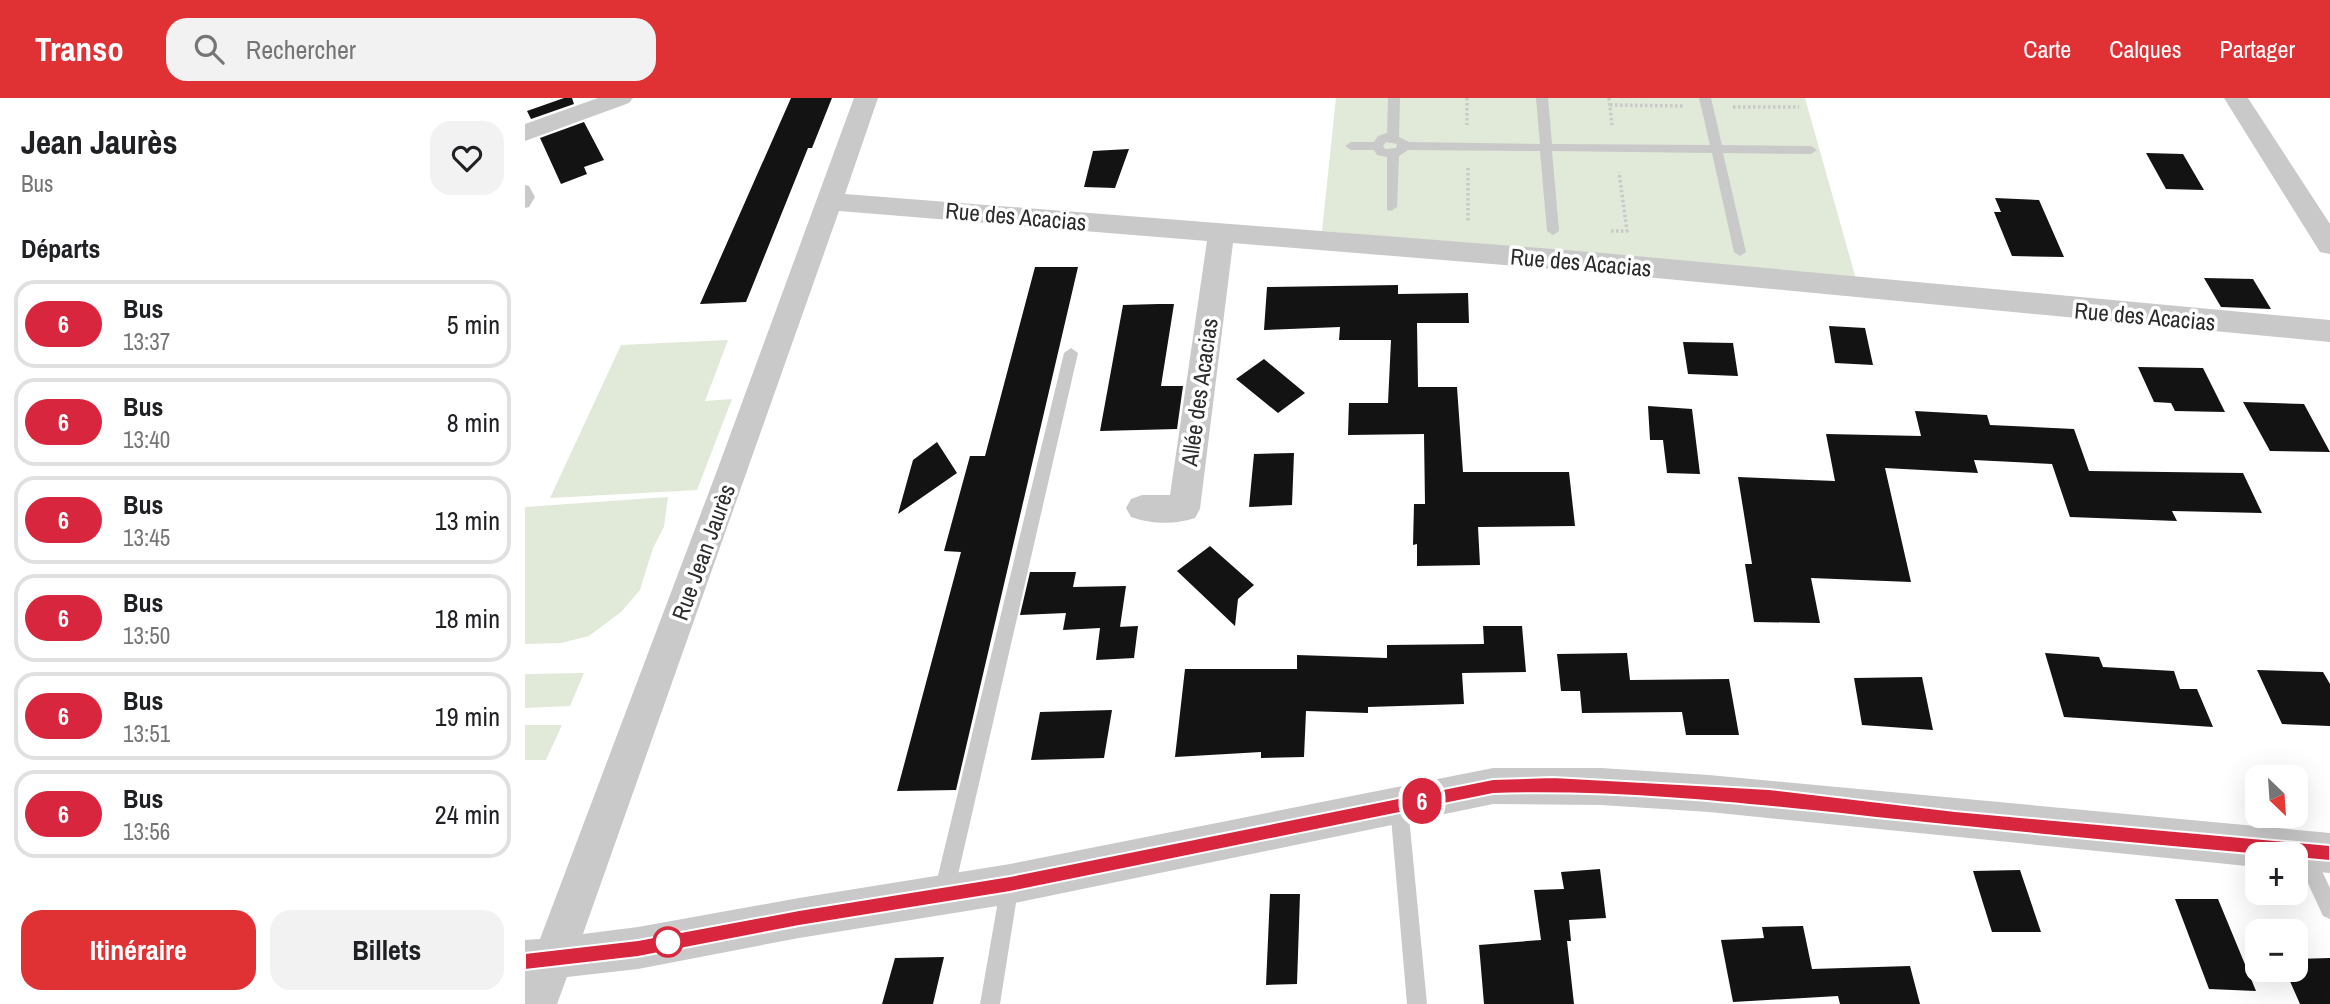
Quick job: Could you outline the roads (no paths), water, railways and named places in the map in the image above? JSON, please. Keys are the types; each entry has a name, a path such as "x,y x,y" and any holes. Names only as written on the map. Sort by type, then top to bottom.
{"street":[{"path":"525,133 621,98"},
{"name":"Rue Jean Jaurès","path":"536,1004 539,960 831,202 866,98"},
{"path":"2236,98 2330,245"},
{"name":"Rue des Acacias","path":"831,202 1602,264 2330,331"},
{"name":"Allée des Acacias","path":"1142,509 1184,509 1220,234"},
{"path":"539,960 638,948 1010,884 1493,786 1553,785 1769,797 1943,817 2316,852"}],"lane":[{"path":"1393,137 1394,98"},
{"path":"1542,98 1553,231"},
{"path":"1705,98 1740,252"},
{"path":"1377,146 1382,139 1393,137 1403,142 1404,146"},
{"path":"1351,146 1377,146"},
{"path":"1377,146 1381,152 1392,154 1398,153 1404,146 1811,150"},
{"path":"1391,207 1392,154"},
{"path":"525,189 529,197 525,204"},
{"path":"943,894 1071,353"},
{"path":"1399,806 1417,1004"},
{"path":"2316,852 2330,909"},
{"path":"990,1004 1010,884"}]}
